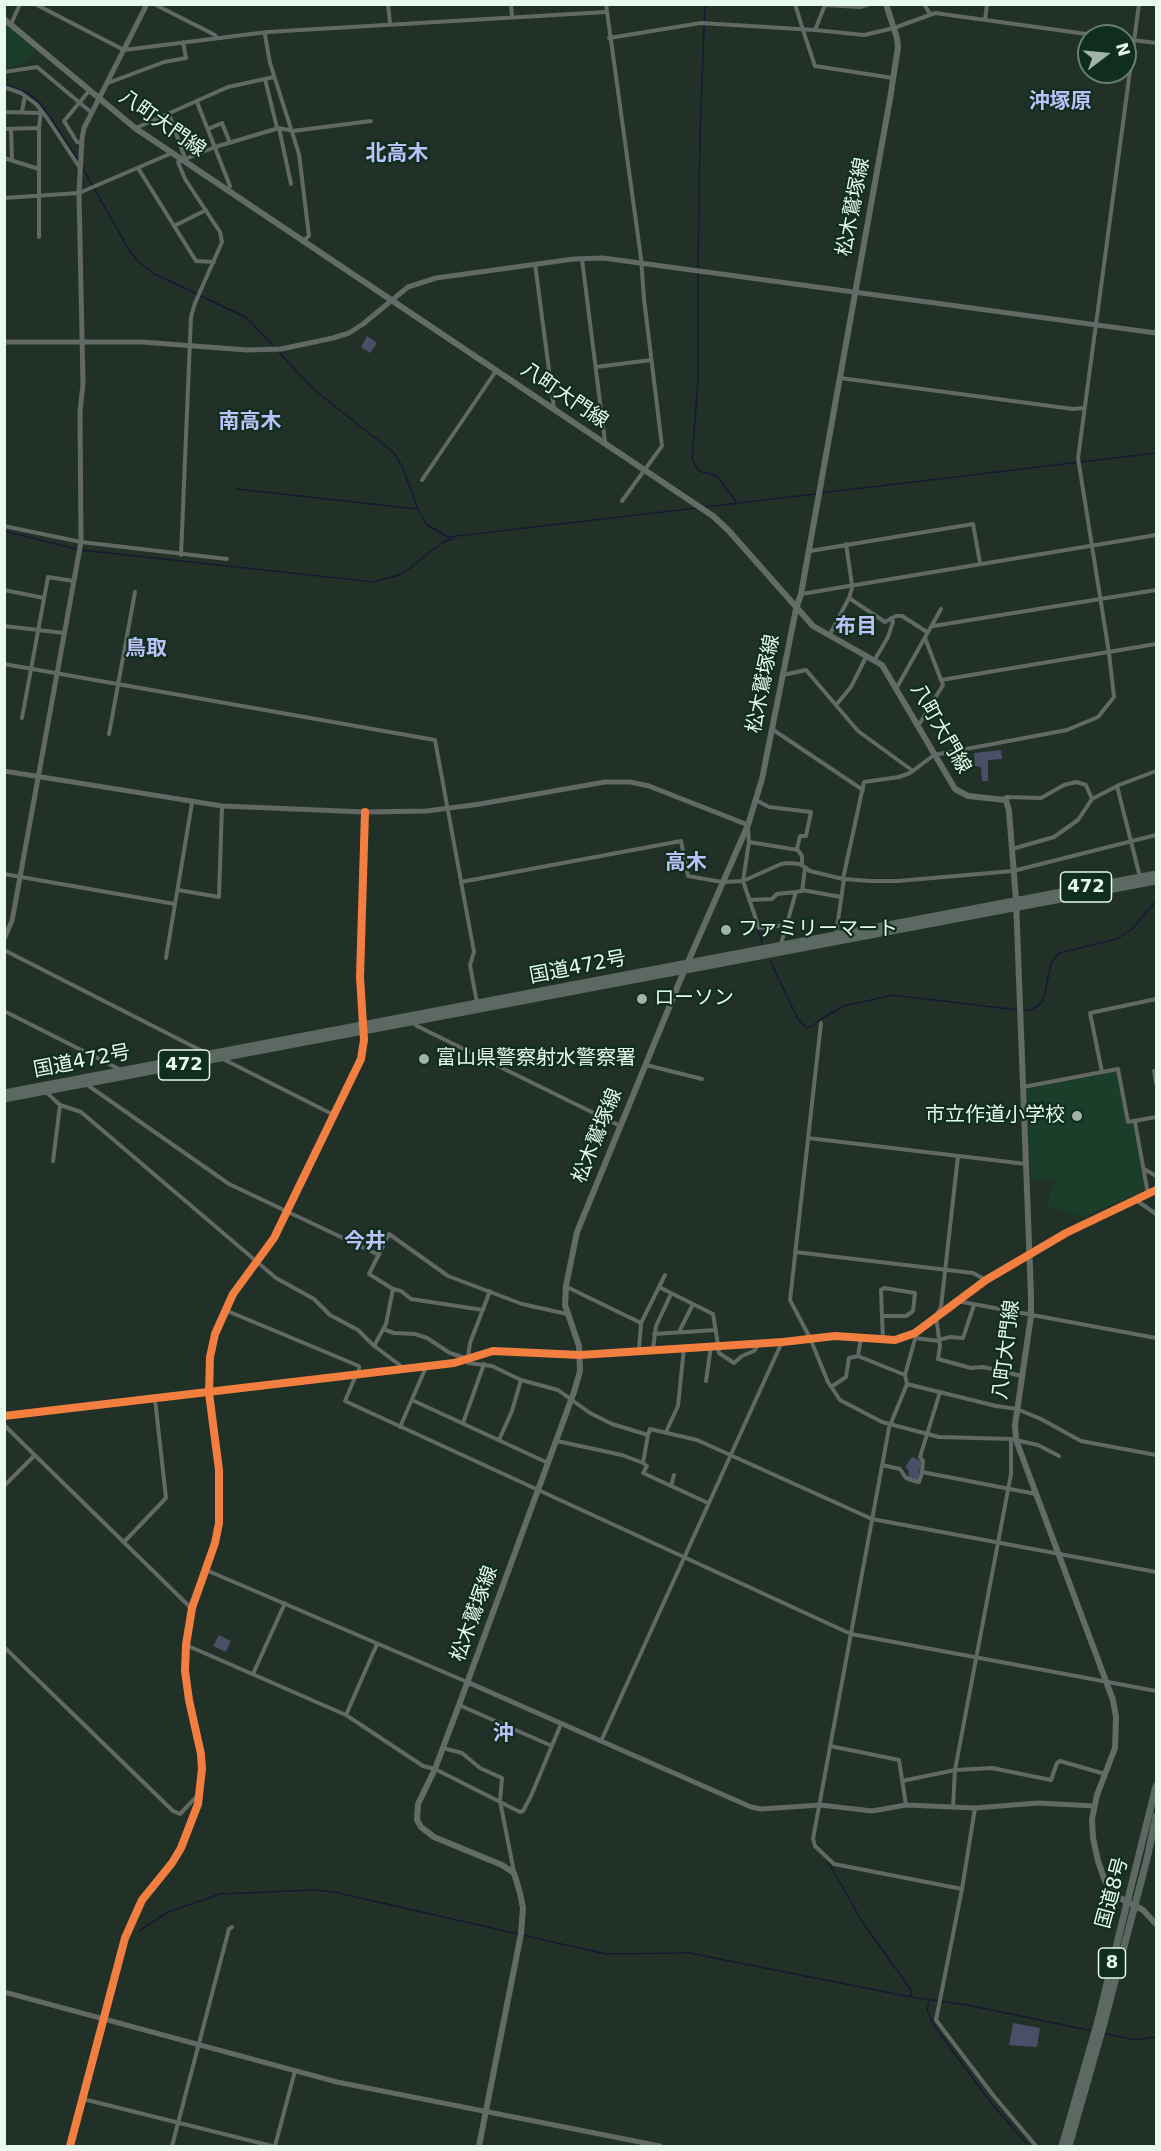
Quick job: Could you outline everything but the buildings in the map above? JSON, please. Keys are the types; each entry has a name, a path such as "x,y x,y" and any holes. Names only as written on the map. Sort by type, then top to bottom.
{"highway":[{"name":"国道472号","path":"4,1093 209,1054 412,1022 1016,904 1156,874"},
{"name":"国道472号","path":"4,1099 221,1058 477,1004 685,967 781,945 1156,881"},
{"name":"国道8号","path":"1132,1904 1156,1786"},
{"name":"国道8号","path":"1069,2146 1156,1816"},
{"name":"国道8号","path":"1062,2146 1096,2040"}],"main road":[{"name":"松木鷲塚線","path":"514,1873 502,1865 434,1837 421,1827 417,1820 418,1804 435,1769 459,1705 556,1441 579,1371 578,1339 565,1305 566,1286 577,1232 685,967 748,825 756,800 822,485 893,78 898,47 886,4"},
{"name":"八町大門線","path":"4,19 135,129 183,158 713,516 813,626 882,665 897,687 948,781 961,794 1004,799 1009,811 1016,904 1031,1316 1013,1440 1037,1494 1107,1682 1116,1718 1115,1748 1094,1806 1093,1838 1105,1881 1120,1898 1150,1916 1156,1924"},
{"path":"479,2146 522,1926 520,1893 514,1873"}],"street":[{"path":"11,24 20,4"},
{"path":"35,4 124,50 267,32 606,12"},
{"path":"4,939 12,921 81,542 83,384 79,193 81,143 84,128 147,4"},
{"path":"154,4 217,38"},
{"path":"388,4 390,23"},
{"path":"511,4 512,16"},
{"path":"606,4 641,262 662,446 622,501"},
{"path":"795,4 815,66 893,78"},
{"path":"815,30 825,5 860,7 870,4"},
{"path":"924,4 931,14"},
{"path":"985,20 987,4"},
{"path":"1136,24 1138,4"},
{"path":"609,38 701,23 864,35 894,28 931,14 1077,33"},
{"path":"267,32 265,35 270,63 293,131 298,154 309,236 304,240"},
{"path":"1137,41 1156,44"},
{"path":"107,83 164,62 186,58 183,42"},
{"path":"4,72 37,67 92,113"},
{"path":"135,129 228,87 274,76"},
{"path":"265,79 291,184"},
{"path":"836,935 844,879 864,782 899,777 913,771 934,755 1067,730 1098,717 1114,697 1109,651 1077,458 1128,84"},
{"path":"4,87 25,96 41,112 80,168"},
{"path":"81,143 77,142 64,122 89,91"},
{"path":"22,111 25,96"},
{"path":"197,102 230,186 228,190"},
{"path":"4,112 41,112"},
{"path":"39,237 41,112"},
{"path":"169,114 183,158"},
{"path":"182,555 192,345 191,317 199,294 221,248 222,237 179,169 178,162 183,158 215,147 278,128 293,131 370,121"},
{"path":"208,129 222,123 230,143"},
{"path":"4,129 39,128"},
{"path":"11,129 12,160"},
{"path":"4,198 79,193 173,153"},
{"path":"4,158 39,169"},
{"path":"138,168 196,261 214,262"},
{"path":"174,226 206,210"},
{"path":"582,258 605,444"},
{"path":"4,342 81,341 257,350 308,344 349,333 408,287 436,278 582,258 641,262 1156,333"},
{"path":"535,263 554,410"},
{"path":"596,367 651,360"},
{"path":"422,480 496,371"},
{"path":"840,378 1073,409 1084,408"},
{"path":"809,551 973,524 980,563"},
{"path":"4,526 81,542 227,559"},
{"path":"801,594 1156,535"},
{"path":"829,637 849,598 853,585 846,544"},
{"path":"22,718 48,577 74,581"},
{"path":"4,590 44,598"},
{"path":"933,626 1156,590"},
{"path":"110,735 135,592"},
{"path":"849,598 885,621 902,616 927,632"},
{"path":"897,687 941,609"},
{"path":"874,661 888,637 893,622 891,618"},
{"path":"4,626 64,633"},
{"path":"918,727 922,724 943,685 925,638"},
{"path":"941,680 1156,644"},
{"path":"836,705 851,687 866,657"},
{"path":"4,664 435,740 474,952 470,965 477,1004"},
{"path":"783,675 806,670 858,731 913,771"},
{"path":"772,729 864,790"},
{"path":"4,771 192,803 262,810 365,812 448,809 604,782 630,782 649,786 748,825 749,842 743,881 759,928 785,925"},
{"path":"1012,849 1054,837 1078,820 1092,800 1117,786 1156,771"},
{"path":"1004,799 1006,796 1041,798 1064,785 1076,782 1086,785 1092,800"},
{"path":"1117,786 1140,877"},
{"path":"756,800 769,807 811,812 806,836 800,836 798,850 804,867 802,890"},
{"path":"166,958 192,803"},
{"path":"178,890 219,897 222,806"},
{"path":"70,2146 125,1938 136,1910 181,1848 198,1804 201,1754 185,1671 186,1645 192,1608 215,1543 220,1500 219,1470 209,1393 210,1357 215,1334 233,1294 274,1238 360,1059 363,1028 360,977 365,812"},
{"path":"461,882 681,841 688,876 722,882 743,881 781,864 789,863 844,879 872,882 898,881 1013,871 1156,835"},
{"path":"749,842 798,850"},
{"path":"4,874 175,904"},
{"path":"749,900 772,899 777,894 802,890 841,897"},
{"path":"781,945 796,892"},
{"path":"4,950 209,1054"},
{"path":"1101,1072 1090,1013 1156,999"},
{"path":"4,1011 122,1071"},
{"path":"412,1022 620,1126"},
{"path":"820,1023 790,1300 810,1338 831,1387 840,1400 882,1422 946,1437 1013,1440 1038,1445 1059,1456"},
{"path":"221,1058 335,1115"},
{"path":"645,1065 702,1079"},
{"path":"1022,1087 1118,1069 1128,1122 1156,1117"},
{"path":"1156,1071 1154,1071 1156,1083"},
{"path":"86,1084 229,1184 378,1255"},
{"path":"46,1091 60,1105 81,1112 276,1278 314,1299 330,1315 358,1330 374,1346 405,1369"},
{"path":"53,1161 60,1105"},
{"path":"1135,1122 1148,1194"},
{"path":"808,1138 1026,1164"},
{"path":"958,1156 941,1307 936,1316 939,1360 1022,1376"},
{"path":"1143,1169 1156,1176"},
{"path":"962,1888 834,1864 815,1846 813,1839 882,1465 891,1424 907,1384 905,1375 915,1336 936,1316 986,1280 1066,1233 1156,1190"},
{"path":"1135,1200 1156,1214"},
{"path":"483,1310 411,1299 369,1274 389,1234 448,1276 522,1304 567,1314"},
{"path":"795,1252 973,1273 986,1280"},
{"path":"639,1350 641,1323 665,1275"},
{"path":"566,1286 641,1323"},
{"path":"659,1287 713,1314 716,1345 705,1381"},
{"path":"882,1316 906,1316 913,1311 915,1293 884,1288 881,1290 882,1316 883,1340"},
{"path":"374,1346 386,1324 393,1289"},
{"path":"490,1291 468,1351 468,1363 492,1366 521,1380 558,1390 570,1400 612,1424 648,1434"},
{"path":"653,1349 656,1326 671,1294"},
{"path":"956,1301 1156,1338"},
{"path":"680,1332 693,1304"},
{"path":"4,1416 454,1363 487,1352 508,1350 580,1355 783,1342 835,1336 883,1340 915,1336 939,1341 954,1337 963,1338 974,1305"},
{"path":"225,1310 358,1366 358,1375 345,1401 851,1634 1156,1690"},
{"path":"383,1329 427,1338 450,1353 467,1358"},
{"path":"654,1334 716,1330"},
{"path":"858,1356 861,1338"},
{"path":"601,1741 783,1342"},
{"path":"716,1345 719,1353 734,1364 742,1356 754,1351 759,1343"},
{"path":"666,1432 678,1407 684,1347"},
{"path":"831,1387 846,1377 849,1358 858,1356 905,1375"},
{"path":"463,1423 484,1364"},
{"path":"400,1427 426,1366"},
{"path":"499,1440 512,1411 521,1380"},
{"path":"907,1384 1017,1409 1080,1441 1156,1455"},
{"path":"882,1465 900,1469 906,1478 919,1482 923,1461 921,1457 940,1392"},
{"path":"123,1542 166,1498 155,1399"},
{"path":"412,1400 548,1463"},
{"path":"4,1425 192,1608"},
{"path":"643,1463 650,1429 666,1432 697,1440 872,1519 1156,1572"},
{"path":"953,1807 955,1770 1011,1474 1013,1440"},
{"path":"556,1441 622,1455 643,1463 647,1466 643,1473 708,1503"},
{"path":"4,1486 35,1455"},
{"path":"922,1472 1037,1494"},
{"path":"671,1486 674,1476"},
{"path":"206,1570 751,1807 761,1809 820,1805 872,1811 906,1805 975,1808 1038,1803 1094,1806"},
{"path":"253,1674 285,1603"},
{"path":"346,1715 377,1644"},
{"path":"186,1645 346,1715 423,1766 435,1769 516,1811 523,1811 561,1724"},
{"path":"4,1647 173,1811 180,1814 200,1793"},
{"path":"459,1705 552,1746"},
{"path":"830,1746 898,1760 906,1805"},
{"path":"443,1747 462,1753 480,1768 502,1778 500,1802 514,1873"},
{"path":"902,1780 955,1770 992,1768 1051,1780 1057,1763 1060,1761 1105,1774"},
{"path":"975,1808 936,2020 993,2095 1036,2146"},
{"path":"172,2146 229,1929 232,1928"},
{"path":"4,1992 337,2082 660,2146"},
{"path":"84,2099 274,2146 295,2071"}],"shaded area":[{"path":"5,24 35,50 26,63 5,68"},
{"path":"367,336 377,343 370,353 361,347"},
{"path":"1001,750 1002,759 988,760 988,781 982,781 981,767 975,766 974,753"},
{"path":"1117,1071 1126,1125 1133,1124 1145,1190 1084,1217 1047,1206 1055,1180 1031,1180 1027,1089"},
{"path":"1043,1101 1047,1118 1036,1120 1034,1104"},
{"path":"912,1457 921,1461 918,1480 908,1477 909,1471 905,1467"},
{"path":"219,1635 231,1641 226,1652 213,1646"},
{"path":"1013,2023 1040,2028 1037,2047 1009,2045"}],"waterway":[{"path":"698,267 705,4"},
{"path":"4,84 28,93 41,104 78,160"},
{"path":"82,167 129,250 140,263 155,274 247,318 275,348"},
{"path":"698,272 698,380 692,460 699,471 717,476 737,503"},
{"path":"279,352 313,389 393,452 402,466 426,524 448,537 697,508"},
{"path":"821,493 1156,453"},
{"path":"237,489 417,509"},
{"path":"705,507 816,494"},
{"path":"4,531 76,549"},
{"path":"81,550 374,582 402,574 443,542 455,538"},
{"path":"1022,1010 1030,1010 1041,1004 1051,963 1059,953 1117,939 1133,928 1156,901"},
{"path":"757,928 762,943"},
{"path":"770,961 799,1021 807,1028 844,1006 893,995 1018,1010"},
{"path":"829,1863 863,1923 911,1990 911,1996"},
{"path":"139,1931 168,1912 220,1894 314,1890 334,1892 518,1934"},
{"path":"522,1935 606,1954 689,1953 1093,2031"},
{"path":"929,2001 927,2010 935,2027 992,2104 1029,2146"},
{"path":"1103,2033 1136,2040 1156,2037"}],"cycle path":[{"path":"70,2146 125,1938 142,1900 172,1863 181,1848 198,1804 202,1769 201,1754 185,1671 186,1645 192,1608 215,1543 219,1523 219,1470 209,1393 210,1357 215,1334 233,1294 274,1238 361,1059 364,1040 360,977 365,812"},
{"path":"4,1416 454,1363 493,1351 580,1355 783,1342 835,1336 895,1340 915,1333 986,1280 1066,1233 1156,1190"}],"place":[{"name":"ファミリーマート","path":"726,930"},
{"name":"ローソン","path":"642,999"},
{"name":"富山県警察射水警察署","path":"424,1059"},
{"name":"市立作道小学校","path":"1077,1116"}],"district":[{"name":"沖塚原","path":"1060,103"},
{"name":"北高木","path":"397,155"},
{"name":"南高木","path":"250,423"},
{"name":"布目","path":"856,628"},
{"name":"鳥取","path":"146,650"},
{"name":"高木","path":"686,864"},
{"name":"今井","path":"365,1243"},
{"name":"沖","path":"503,1735"}]}
